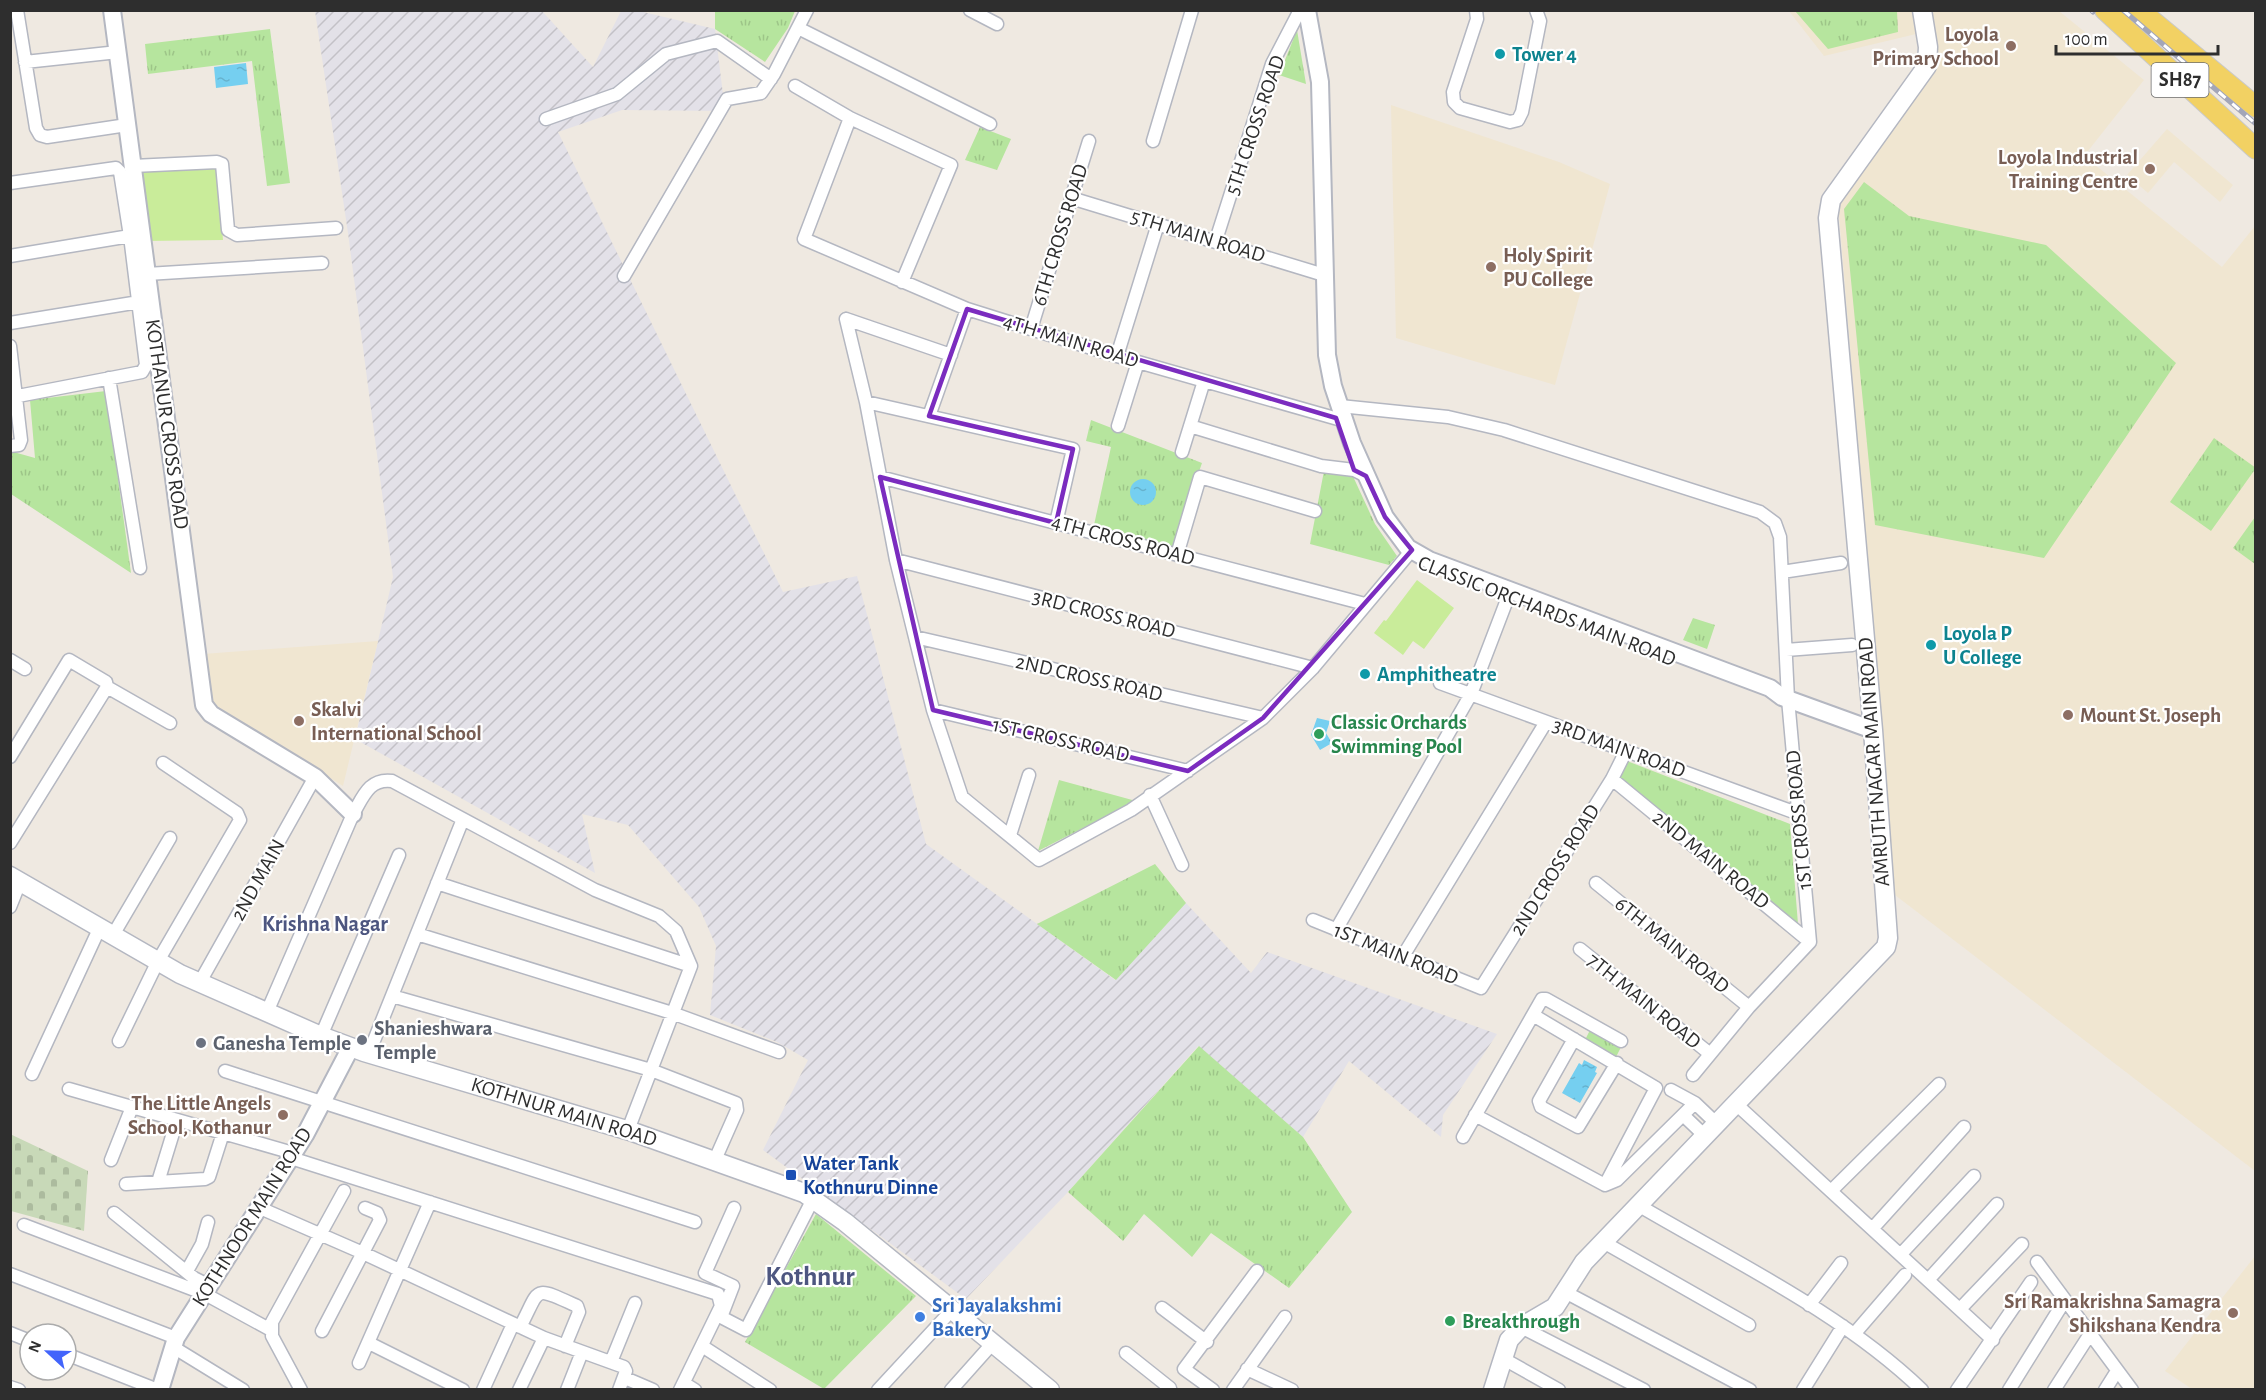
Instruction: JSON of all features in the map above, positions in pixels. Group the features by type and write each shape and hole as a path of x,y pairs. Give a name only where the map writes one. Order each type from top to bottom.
{"main road":[{"name":"AMRUTH NAGAR MAIN ROAD","path":"1521,1327 1548,1314 1584,1262 1605,1244 1638,1205 1886,947 1888,939 1873,730 1828,218 1831,200 1927,66 1928,47 1922,10"},
{"name":"SH87","path":"2105,10 2256,149"},
{"name":"SH87","path":"2140,12 2256,107"},
{"path":"2127,30 2140,12"},
{"name":"KOTHNUR MAIN ROAD","path":"15,879 158,961 321,1036 360,1050 628,1130 789,1187 813,1199 845,1222 952,1310 1040,1387"},
{"path":"1493,1389 1509,1340 1521,1327"}],"street":[{"path":"17,10 36,128 40,135 47,137 127,125"},
{"name":"KOTHANUR CROSS ROAD","path":"112,10 204,705 210,714 315,777 353,814"},
{"path":"624,276 727,99 761,93 771,79 807,10"},
{"path":"970,10 997,24"},
{"path":"1153,141 1192,10"},
{"path":"1476,10 1477,19 1453,92 1454,102 1460,108 1510,122 1518,120 1522,112 1540,21 1536,10"},
{"name":"CLASSIC ORCHARDS MAIN ROAD","path":"1302,11 1312,83 1320,274 1319,356 1378,521 1425,567 1509,596 1769,696 1785,698 1873,730"},
{"name":"5TH CROSS ROAD","path":"1216,240 1272,64 1302,11"},
{"path":"798,28 990,123"},
{"path":"546,119 617,94 666,54 717,41 771,79"},
{"path":"25,62 118,51"},
{"path":"795,86 850,118 951,165 902,282"},
{"name":"4TH MAIN ROAD","path":"850,118 804,239 902,282 967,309 1117,356 1204,381 1340,415 1448,417 1504,430 1760,512 1775,523"},
{"name":"6TH CROSS ROAD","path":"1031,329 1089,141"},
{"path":"133,166 217,162 222,164 228,230 237,235 336,228"},
{"path":"10,183 116,168 120,172 139,302 145,369 109,378 15,390"},
{"name":"5TH MAIN ROAD","path":"1071,198 1216,240 1320,274"},
{"path":"1117,356 1158,224"},
{"path":"10,256 130,236"},
{"path":"147,274 322,262"},
{"path":"10,322 139,302"},
{"path":"929,416 967,309"},
{"path":"951,355 846,319 866,402 896,560 933,710 962,797 1039,860 1131,810 1263,718 1313,668 1409,553"},
{"path":"10,346 21,440 15,446"},
{"path":"1118,426 1137,362"},
{"path":"109,378 140,568"},
{"path":"1182,452 1204,381"},
{"path":"866,402 1073,449 1056,523"},
{"path":"1190,426 1321,466 1360,473"},
{"name":"4TH CROSS ROAD","path":"880,477 1365,604"},
{"path":"1177,555 1200,477 1315,511"},
{"name":"1ST CROSS ROAD","path":"1775,523 1780,537 1786,650 1785,698 1810,942"},
{"name":"3RD CROSS ROAD","path":"896,560 1313,668"},
{"path":"1782,572 1841,563"},
{"path":"1336,930 1471,694 1509,596"},
{"name":"2ND CROSS ROAD","path":"915,637 1263,718"},
{"path":"1786,650 1852,645"},
{"path":"10,660 25,669"},
{"path":"10,757 69,660 106,682 107,687 170,723"},
{"name":"3RD MAIN ROAD","path":"1440,683 1798,814"},
{"path":"10,843 107,687"},
{"name":"1ST CROSS ROAD","path":"933,710 1188,771"},
{"path":"1403,956 1546,722"},
{"name":"2ND CROSS ROAD","path":"1480,988 1612,779 1626,751"},
{"path":"119,1041 158,961 240,820 237,813 163,763"},
{"path":"1010,835 1029,775"},
{"name":"2ND MAIN","path":"200,982 315,777"},
{"path":"267,1012 353,814 371,785 381,779 392,781 595,890 659,916 676,931 691,966 628,1130"},
{"name":"2ND MAIN ROAD","path":"1612,779 1810,942"},
{"path":"1150,795 1182,865"},
{"path":"360,1050 392,996 463,819"},
{"path":"32,1074 106,931 170,838"},
{"path":"321,1036 399,855"},
{"path":"10,907 15,879"},
{"path":"437,883 691,966"},
{"name":"6TH MAIN ROAD","path":"1596,883 1749,1007"},
{"name":"1ST MAIN ROAD","path":"1312,920 1480,988"},
{"path":"417,934 672,1013 779,1052"},
{"path":"1693,1075 1749,1007 1810,942"},
{"name":"7TH MAIN ROAD","path":"1580,949 1709,1053"},
{"path":"392,996 651,1070 736,1103 737,1110 714,1161"},
{"path":"1463,1137 1542,999 1546,999 1621,1041"},
{"path":"1533,1015 1656,1088 1605,1185"},
{"path":"1574,1039 1539,1101 1541,1107 1574,1126 1582,1124 1617,1063"},
{"name":"KOTHNOOR MAIN ROAD","path":"159,1389 175,1343 322,1104 360,1050"},
{"path":"225,1071 695,1222"},
{"path":"1832,1190 1939,1084"},
{"path":"69,1089 223,1133 718,1294 721,1306 682,1386 695,1389"},
{"path":"1671,1090 1695,1103 1711,1130"},
{"path":"1605,1185 1617,1180 1695,1103"},
{"path":"1736,1104 1993,1340"},
{"path":"111,1160 132,1107"},
{"path":"1475,1115 1605,1185"},
{"path":"1683,1115 1711,1130"},
{"path":"158,1182 177,1120"},
{"path":"1873,1228 1964,1127"},
{"path":"126,1184 200,1181 209,1177 223,1133"},
{"path":"1901,1254 1974,1176"},
{"path":"271,1330 272,1322 344,1191"},
{"path":"734,1208 705,1273 733,1286 721,1317 746,1330 813,1199"},
{"path":"359,1364 430,1202"},
{"path":"1929,1279 1997,1204"},
{"path":"1638,1205 1855,1333 1889,1358 1922,1389"},
{"path":"260,1208 363,1253 544,1338 624,1367 625,1378 619,1389"},
{"path":"322,1331 380,1220 377,1213 365,1208"},
{"path":"114,1213 208,1290 271,1330 302,1389"},
{"path":"187,1271 202,1244 208,1222"},
{"path":"24,1225 208,1290"},
{"path":"1605,1244 1749,1325"},
{"path":"1960,1309 2022,1244"},
{"path":"2037,1262 2132,1389"},
{"path":"1809,1305 1841,1263"},
{"path":"1126,1353 1169,1389 1257,1272"},
{"path":"10,1274 175,1343 243,1389"},
{"path":"1855,1333 1905,1275"},
{"path":"1957,1389 2031,1282"},
{"path":"483,1389 516,1325 537,1293 543,1292 577,1306 579,1312 565,1346"},
{"path":"1565,1292 1750,1389"},
{"path":"2009,1389 2065,1300"},
{"path":"611,1362 635,1303"},
{"path":"1162,1308 1207,1341"},
{"path":"878,1389 952,1310"},
{"path":"1233,1389 1285,1317"},
{"path":"1803,1389 1843,1326"},
{"path":"1521,1327 1644,1389"},
{"path":"2054,1389 2090,1334"},
{"path":"519,1389 544,1338"},
{"path":"369,1343 462,1389"},
{"path":"951,1389 992,1344"},
{"path":"702,1346 770,1389"},
{"path":"567,1389 582,1352"},
{"path":"1502,1358 1559,1389"},
{"path":"78,1359 159,1389"},
{"path":"1184,1369 1214,1389"},
{"path":"1248,1369 1292,1389"},
{"path":"2105,1389 2117,1371"},
{"path":"625,1378 653,1389"},
{"path":"10,1387 19,1389"}],"highlighted area":[{"path":"967,309 1336,418 1354,470 1366,476 1385,517 1412,550 1263,718 1188,771 933,710 880,477 1056,523 1073,449 929,416"}],"shaded area":[{"path":"315,11 542,11 593,67 621,11 639,11 715,29 725,111 622,110 558,132 783,592 857,576 926,844 1115,980 1186,903 1251,973 1267,952 1497,1034 1443,1115 1441,1137 1349,1061 1303,1137 1198,1046 1068,1192 966,1299 763,1150 808,1060 777,1042 710,1015 716,946 699,907 628,825 582,814 595,873 355,739 393,577 348,233"},
{"path":"1789,11 1915,11 1916,34 1824,56"},
{"name":"Mount St. Joseph","path":"1932,11 2059,11 2144,80 2084,156 2222,267 2255,226 2255,1171 1895,895 1838,202 1935,70"},
{"name":"Holy Spirit PU College","path":"1391,105 1559,162 1610,184 1555,385 1396,338"},
{"name":"Loyola Industrial Training Centre","path":"2167,129 2233,185 2220,202 2174,162 2148,193 2127,175"},
{"name":"Skalvi International School","path":"378,641 343,786 209,703 203,654"},
{"name":"Sri Ramakrishna Samagra Shikshana Kendra","path":"2255,1256 2255,1389 2192,1389 2165,1371"}],"green space":[{"path":"715,10 795,11 788,28 765,62 715,29"},
{"path":"1795,11 1897,11 1898,32 1828,49"},
{"path":"270,29 290,183 267,186 252,61 148,74 145,44"},
{"path":"1297,30 1306,84 1279,75"},
{"path":"980,127 1011,139 997,170 965,160"},
{"path":"217,168 223,240 145,241 138,172"},
{"path":"1864,182 1909,216 2046,245 2176,363 2044,558 1875,525 1844,209"},
{"path":"106,391 131,573 11,494 10,451 35,458 30,400"},
{"path":"1091,420 1202,463 1173,547 1094,525 1111,447 1086,441"},
{"path":"2214,438 2256,468 2211,531 2170,502"},
{"path":"1324,471 1351,472 1375,524 1397,556 1389,565 1310,544"},
{"path":"2255,517 2255,564 2233,548"},
{"path":"1417,580 1454,608 1424,649 1413,641 1403,655 1374,633"},
{"path":"1693,618 1715,625 1707,649 1683,640"},
{"path":"1627,761 1790,824 1798,924 1618,776"},
{"path":"1059,780 1136,801 1038,851"},
{"path":"1155,864 1186,903 1116,980 1037,924"},
{"path":"1590,1030 1621,1047 1616,1057 1585,1040"},
{"path":"1199,1046 1303,1137 1352,1212 1289,1288 1211,1233 1192,1257 1144,1214 1123,1241 1068,1192"},
{"path":"10,1134 88,1171 84,1231 11,1211"},
{"path":"816,1214 916,1296 824,1389 745,1342"}],"water":[{"path":"246,63 248,84 216,88 214,67"},
{"path":"1143,479 1152,483 1156,492 1152,501 1143,505 1134,501 1130,492 1134,483"},
{"name":"Classic Orchards Swimming Pool","path":"1317,718 1330,721 1326,733 1332,743 1320,750 1311,735"},
{"path":"1584,1060 1597,1067 1595,1072 1597,1073 1580,1103 1562,1093 1579,1063 1582,1065"}],"railway":[{"path":"2123,10 2256,124"}],"place":[{"name":"Loyola Primary School","path":"2011,46"},
{"name":"Tower 4","path":"1500,54"},
{"name":"Loyola Industrial Training Centre","path":"2150,169"},
{"name":"Holy Spirit PU College","path":"1491,267"},
{"name":"Loyola P U College","path":"1931,645"},
{"name":"Amphitheatre","path":"1365,674"},
{"name":"Mount St. Joseph","path":"2068,715"},
{"name":"Skalvi International School","path":"299,721"},
{"name":"Classic Orchards Swimming Pool","path":"1319,734"},
{"name":"Shanieshwara Temple","path":"362,1040"},
{"name":"Ganesha Temple","path":"201,1043"},
{"name":"The Little Angels School, Kothanur","path":"283,1115"},
{"name":"Water Tank Kothnuru Dinne","path":"791,1175"},
{"name":"Sri Ramakrishna Samagra Shikshana Kendra","path":"2233,1313"},
{"name":"Sri Jayalakshmi Bakery","path":"920,1317"},
{"name":"Breakthrough","path":"1450,1321"}],"district":[{"name":"Krishna Nagar","path":"325,924"},
{"name":"Kothnur","path":"810,1276"}]}
